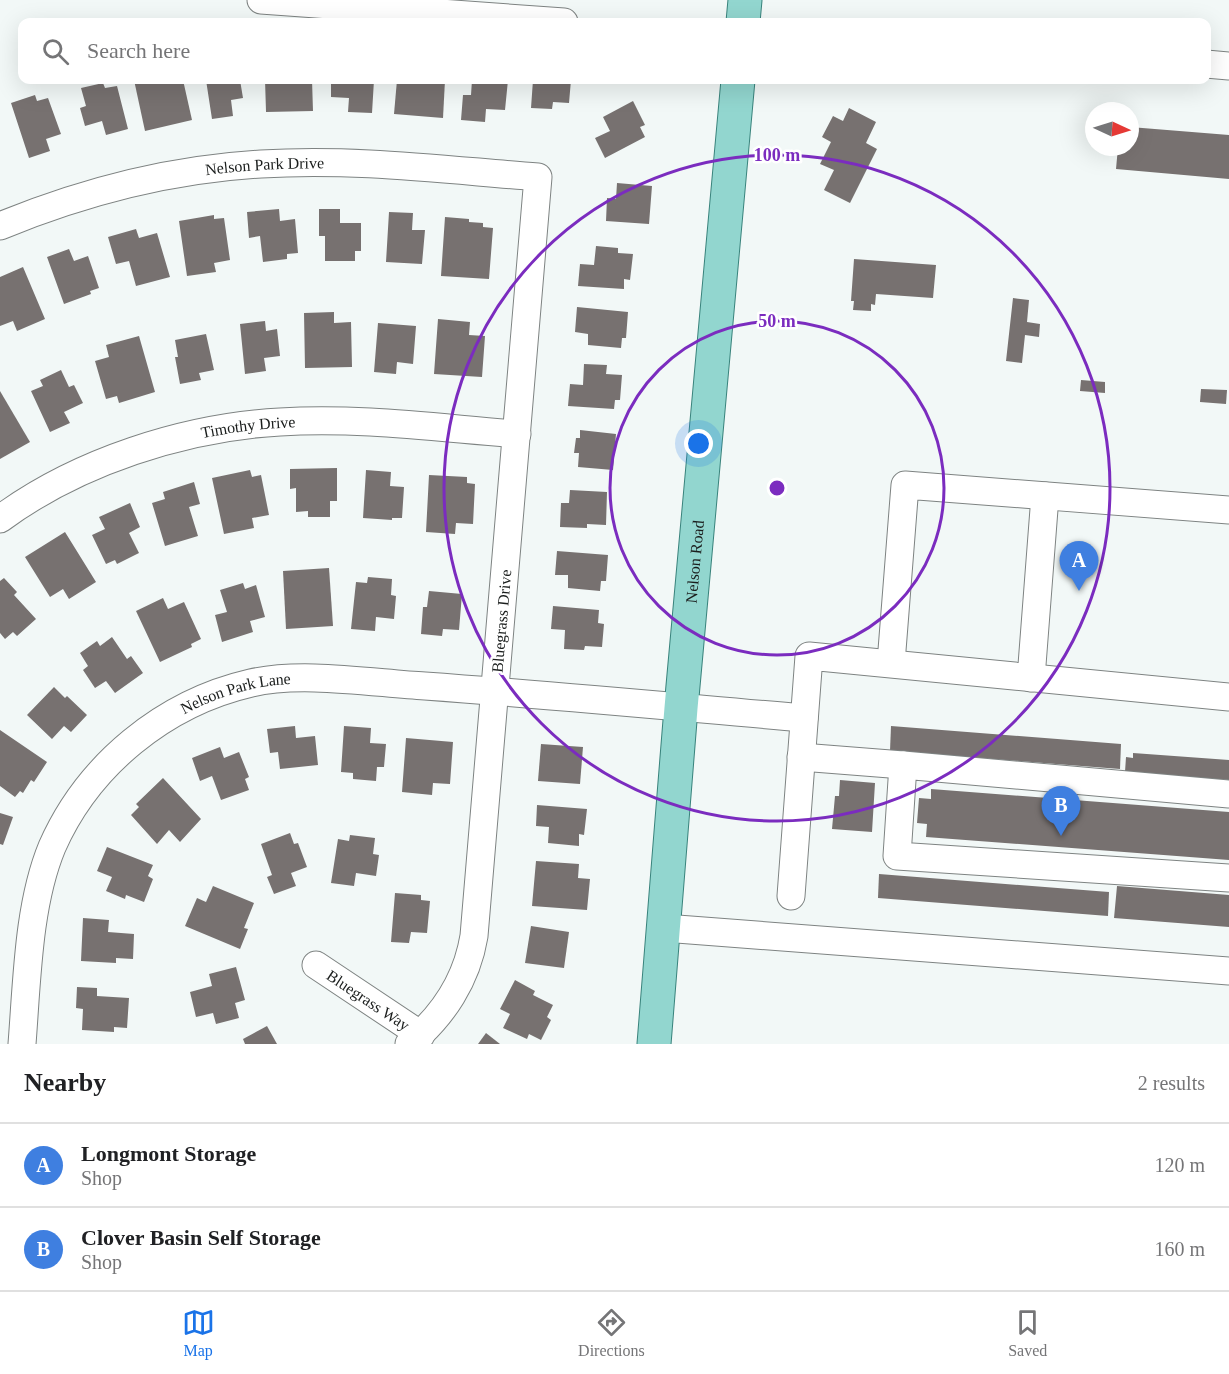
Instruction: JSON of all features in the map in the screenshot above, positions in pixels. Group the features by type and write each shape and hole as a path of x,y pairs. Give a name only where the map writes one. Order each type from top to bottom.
{"main road":[{"path":"743,18 745,0"},
{"name":"Nelson Road","path":"654,1044 681,708 738,84"}],"street":[{"path":"261,0 509,18"},
{"path":"1211,64 1229,66"},
{"name":"Nelson Park Drive","path":"0,226 102,190 181,173 234,166 323,163 538,177"},
{"name":"Bluegrass Drive","path":"415,1039 441,1012 454,992 465,971 472,947 538,177"},
{"name":"Timothy Drive","path":"0,519 19,505 56,484 109,460 163,442 240,426 281,422 338,421 517,434"},
{"path":"891,663 905,484 1229,510"},
{"path":"1031,678 1045,496"},
{"path":"791,896 809,656 1229,697"},
{"name":"Nelson Park Lane","path":"22,1044 35,907 41,877 65,820 86,788 111,760 146,731 177,712 212,696 252,683 311,678 804,718"},
{"path":"801,757 1229,794"},
{"path":"903,765 897,856 1229,878"},
{"path":"664,928 1229,971"},
{"name":"Bluegrass Way","path":"316,965 415,1039"}],"building":[{"path":"99,84 103,84 105,88 117,86 128,129 106,135 102,121 85,126 80,108 86,106 81,88"},
{"path":"135,84 184,84 192,120 145,131"},
{"path":"207,84 241,84 243,98 231,100 233,116 212,119"},
{"path":"265,84 312,84 313,111 266,112"},
{"path":"331,84 374,84 372,113 348,112 349,98 331,97"},
{"path":"397,84 445,84 443,118 394,114"},
{"path":"472,84 508,84 505,110 486,109 485,122 461,120 463,95 471,95"},
{"path":"533,84 571,84 569,103 553,102 552,109 531,108"},
{"path":"35,95 37,101 48,98 61,134 46,139 50,151 29,158 11,103"},
{"path":"633,101 645,125 640,127 645,137 605,158 595,138 610,131 603,117"},
{"path":"849,108 876,122 866,143 877,149 850,203 824,190 834,170 820,164 831,142 822,137 833,116 843,121"},
{"path":"1139,128 1229,135 1229,179 1116,169 1117,156 1139,156"},
{"path":"617,183 652,186 649,224 606,221 607,198 616,199"},
{"path":"279,209 280,221 295,219 298,253 287,254 287,259 263,262 260,236 249,238 247,212"},
{"path":"319,209 340,209 340,223 361,223 361,251 355,251 355,261 325,261 325,236 319,236"},
{"path":"389,212 413,213 412,230 425,230 422,264 386,262"},
{"path":"214,215 214,219 224,218 230,260 214,263 216,272 187,276 179,221"},
{"path":"445,217 469,219 469,222 483,223 483,227 493,228 489,279 441,276"},
{"path":"136,229 139,238 157,233 170,277 136,286 129,261 116,264 108,237"},
{"path":"596,246 618,248 618,253 633,254 630,280 624,279 624,289 578,286 580,264 594,265"},
{"path":"69,249 74,261 88,256 99,288 90,291 91,294 64,304 47,257"},
{"path":"854,259 936,265 933,298 876,294 875,305 871,304 871,311 853,310 854,301 851,301"},
{"path":"23,267 45,319 17,331 13,321 0,326 0,277"},
{"path":"1013,298 1029,300 1027,322 1040,324 1039,337 1025,335 1022,363 1006,361"},
{"path":"577,307 628,312 626,338 622,338 621,348 588,345 588,334 575,332"},
{"path":"334,312 334,323 351,322 352,367 305,368 304,313"},
{"path":"438,319 470,322 469,335 485,336 482,377 434,374"},
{"path":"265,321 266,331 277,329 280,356 264,358 266,371 245,374 240,324"},
{"path":"378,323 416,326 413,364 397,362 396,374 374,372"},
{"path":"206,334 214,370 199,373 201,380 180,384 175,357 178,357 175,340"},
{"path":"139,336 155,392 119,403 117,396 106,399 95,361 109,357 106,345"},
{"path":"584,364 607,365 606,374 622,375 620,400 615,400 614,409 568,406 570,384 583,385"},
{"path":"61,370 69,387 74,385 83,403 64,412 70,423 50,432 31,391 43,386 40,380"},
{"path":"1081,380 1105,382 1105,393 1080,391"},
{"path":"1201,389 1227,390 1226,404 1200,402"},
{"path":"0,391 30,442 0,459"},
{"path":"580,430 616,434 613,470 578,467 579,453 574,453 576,438 580,438"},
{"path":"337,468 337,501 330,501 330,517 308,517 308,511 296,512 296,488 290,489 290,469"},
{"path":"250,470 252,477 261,475 269,515 252,518 254,528 224,534 212,478"},
{"path":"366,470 391,472 390,486 404,487 402,518 392,518 392,520 363,518"},
{"path":"429,475 467,477 467,483 475,484 473,524 456,523 455,534 426,532"},
{"path":"194,482 200,504 189,507 198,536 165,546 152,503 165,499 163,492"},
{"path":"570,490 607,492 606,525 587,524 587,528 560,527 561,503 569,503"},
{"path":"130,503 140,527 129,533 139,553 117,564 115,560 106,564 92,535 105,529 99,517"},
{"path":"65,532 96,582 69,599 63,589 50,597 25,557"},
{"path":"557,551 608,555 606,581 601,581 600,591 568,588 568,575 555,575"},
{"path":"329,568 333,626 286,629 283,571"},
{"path":"368,577 392,579 391,595 396,596 394,619 376,617 375,631 351,629 356,582 367,583"},
{"path":"4,578 17,592 14,595 36,619 17,636 13,632 5,639 0,633 0,581"},
{"path":"243,583 245,589 256,585 265,617 250,621 253,632 222,642 215,615 227,612 220,590"},
{"path":"429,591 462,594 459,630 443,629 442,636 421,634 423,607 427,607"},
{"path":"163,598 168,609 184,602 201,639 191,644 192,647 160,662 136,611"},
{"path":"553,606 599,610 598,623 604,624 602,647 585,646 584,650 564,649 565,630 551,629"},
{"path":"112,637 127,659 131,656 143,673 115,693 106,681 95,688 83,670 88,666 80,653 97,641 100,646"},
{"path":"54,687 87,715 71,732 64,726 52,739 27,715"},
{"path":"295,726 296,738 315,736 318,765 280,769 278,752 270,753 267,729"},
{"path":"344,726 371,728 370,743 386,744 384,767 377,767 376,781 353,779 353,773 341,772"},
{"path":"891,726 1121,744 1120,769 890,751"},
{"path":"0,730 47,762 34,782 31,780 23,793 20,791 15,797 0,786"},
{"path":"406,738 453,742 450,784 433,783 432,795 402,792"},
{"path":"541,744 583,747 580,784 538,781"},
{"path":"220,747 224,758 239,752 249,777 245,779 249,790 221,800 212,776 200,781 192,758"},
{"path":"1133,753 1229,760 1229,780 1125,772 1126,757 1133,758"},
{"path":"163,778 201,819 180,842 169,830 157,844 131,815 139,807 136,804"},
{"path":"840,780 875,783 872,832 832,829 835,796 839,796"},
{"path":"931,789 1229,812 1229,860 926,837 927,824 917,823 919,798 931,799"},
{"path":"537,805 587,809 584,835 579,834 579,846 548,843 549,827 536,826"},
{"path":"0,813 13,817 3,845 0,844"},
{"path":"290,833 294,844 298,843 307,867 291,873 296,886 274,894 267,877 272,875 261,844"},
{"path":"350,835 375,838 373,854 379,855 376,876 356,873 354,886 331,883 338,839 349,841"},
{"path":"107,847 153,865 148,876 153,879 144,902 126,895 125,899 106,891 112,877 97,871"},
{"path":"536,861 579,864 578,878 590,879 587,910 532,906"},
{"path":"879,874 1109,892 1108,916 878,898"},
{"path":"213,886 254,903 244,928 248,929 240,949 185,926 197,898 206,902"},
{"path":"1117,886 1229,895 1229,927 1114,918"},
{"path":"395,893 421,895 421,900 430,901 427,933 411,932 409,943 391,942"},
{"path":"83,918 109,920 108,932 134,934 133,959 116,958 116,963 81,961"},
{"path":"531,926 569,932 564,968 525,963"},
{"path":"236,967 245,1000 235,1003 239,1018 216,1024 213,1013 196,1017 190,992 212,986 209,974"},
{"path":"515,980 535,991 533,995 553,1005 547,1017 551,1020 541,1040 529,1034 527,1039 503,1028 510,1014 500,1009"},
{"path":"77,987 97,988 97,996 129,998 127,1028 114,1027 114,1032 82,1030 83,1009 76,1008"},
{"path":"267,1026 277,1044 245,1044 243,1039"},
{"path":"486,1033 500,1044 478,1044"}],"place":[{"name":"Longmont Storage","path":"1079,591"},
{"name":"Clover Basin Self Storage","path":"1061,836"}]}
